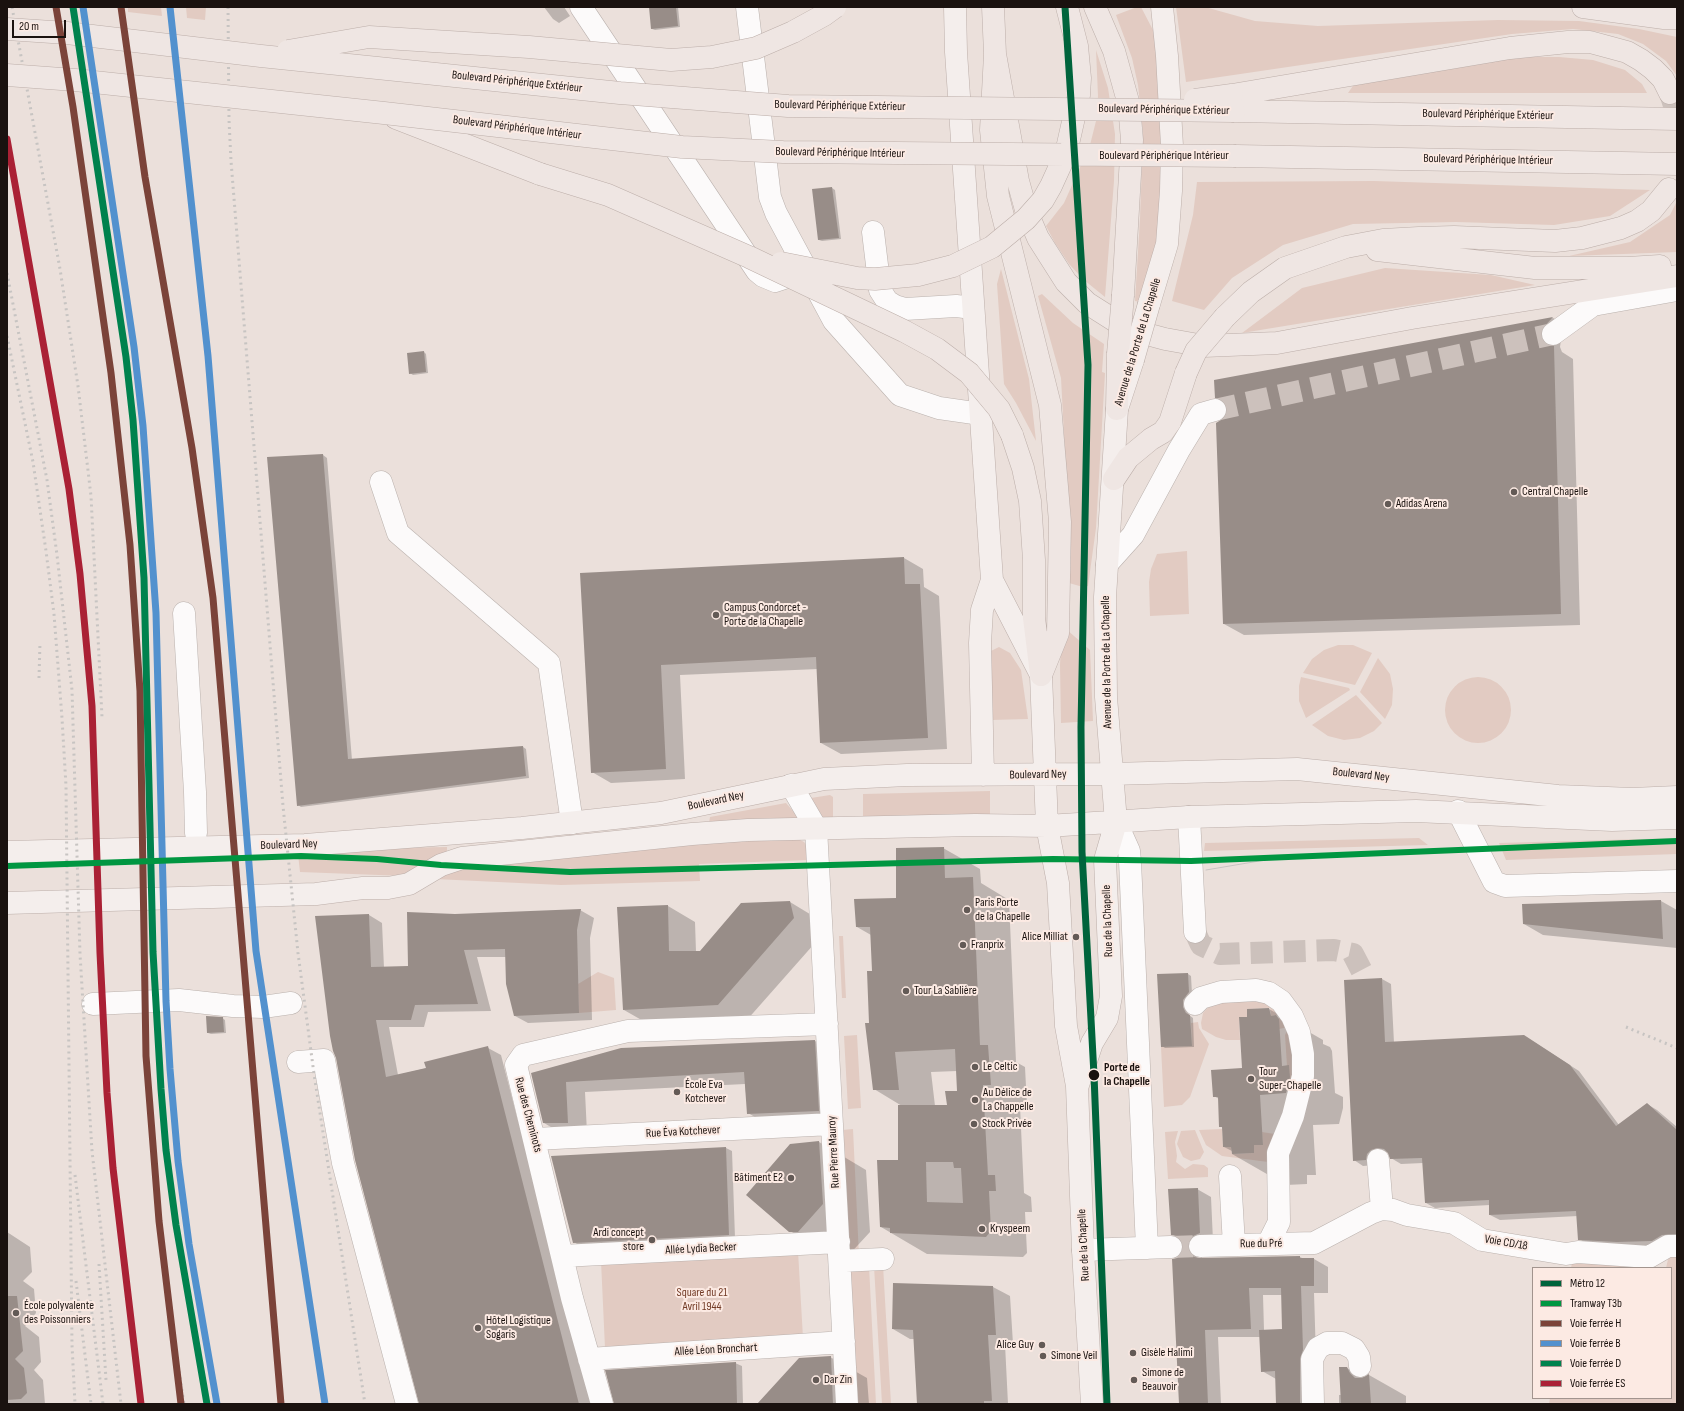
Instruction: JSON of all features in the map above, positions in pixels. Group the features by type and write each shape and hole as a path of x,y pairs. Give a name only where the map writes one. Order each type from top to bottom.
{"highway":[{"path":"261,56 369,37 529,47 671,60 712,57 756,48 793,32 824,15 835,7"},
{"path":"993,7 995,54 991,130 998,196 1050,405 1060,522 1058,633 1041,675"},
{"path":"749,257 857,278 905,277 941,270 979,254 1017,228 1043,200 1058,173 1066,153 1079,95 1079,62 1067,7"},
{"path":"1583,7 1664,18 1677,18"},
{"path":"1670,7 1677,10"},
{"path":"1098,14 1114,50 1123,78 1129,104 1132,140 1123,295 1126,357 1117,409"},
{"name":"Boulevard Périphérique Extérieur","path":"7,29 67,33 261,56 620,93 788,106 1135,110 1233,103 1677,119"},
{"path":"1233,103 1510,48 1568,42 1590,42 1627,52 1642,60 1653,69 1663,79 1670,93"},
{"path":"995,54 1018,181 1026,210 1038,238 1066,282 1087,303 1128,329 1164,339 1204,346 1277,342 1420,317 1677,276"},
{"name":"Boulevard Périphérique Intérieur","path":"7,75 75,80 682,147 775,152 1236,156 1677,164"},
{"path":"384,113 540,174 608,195 749,257 904,331 952,360 969,373 990,396 1005,421 1019,454 1030,500 1034,560 1034,618 1041,675"},
{"path":"1114,479 1128,458 1151,439 1163,432 1170,422 1186,373 1196,351 1225,317 1251,292 1286,268 1346,247 1383,240 1454,237 1555,241 1582,238 1621,228 1637,220 1651,211 1669,189"},
{"path":"1346,247 1535,268 1628,268 1677,264"}],"main road":[{"path":"956,7 956,52 992,580 982,610 980,643 984,775"},
{"name":"Avenue de la Porte de La Chapelle","path":"1126,357 1149,304 1167,244 1171,191 1172,146 1168,56 1162,7"},
{"name":"Avenue de la Porte de La Chapelle","path":"1116,822 1106,698 1107,564 1114,479 1117,409"},
{"path":"992,580 1041,675 1045,774"},
{"name":"Boulevard Ney","path":"7,852 304,845 450,833 660,813 791,785 824,779 846,778 1111,774 1297,768 1558,796 1632,798 1677,797"},
{"name":"Rue de la Chapelle","path":"1045,774 1047,826 1058,883 1066,1026 1077,1086 1083,1250 1092,1404"},
{"path":"7,903 316,894 363,888 388,888 409,884 441,865 462,858 692,834 816,828 1047,826 1189,817 1416,811 1458,811 1604,819 1677,818"},
{"name":"Rue de la Chapelle","path":"1077,1086 1092,1044 1107,1018 1111,996 1105,860 1116,822"},
{"name":"Boulevard Ney","path":"7,838 357,830 450,833"},
{"path":"7,888 315,880 363,888"}],"street":[{"path":"580,7 757,271 763,276 775,281 806,269"},
{"path":"747,7 770,196 776,213 834,321 900,395 939,408 981,414"},
{"path":"873,232 880,290 887,301 894,306 905,309 956,306 973,308"},
{"path":"1553,334 1593,305 1677,290"},
{"path":"1107,564 1133,535 1175,457 1201,414 1215,410"},
{"path":"381,482 398,533 549,663 572,822"},
{"path":"184,613 195,784 196,833"},
{"path":"791,785 816,828"},
{"path":"1458,811 1494,882 1505,886 1677,881"},
{"path":"1189,817 1195,932"},
{"path":"1116,822 1129,851 1130,862 1147,1248"},
{"name":"Rue Pierre Mauroy","path":"816,828 840,1251 847,1404"},
{"path":"1195,1004 1201,998 1221,992 1256,990 1269,993 1281,1001 1292,1016 1299,1032 1303,1054 1303,1076 1297,1104 1278,1153 1279,1222 1268,1244"},
{"path":"93,1004 179,1000 233,1006 263,1007 290,1003"},
{"name":"Rue des Cheminots","path":"602,1404 562,1256 516,1065 523,1055 628,1031 826,1024"},
{"path":"298,1062 324,1060 344,1163 407,1404"},
{"name":"Rue Éva Kotchever","path":"535,1139 832,1124"},
{"path":"1378,1160 1382,1209"},
{"path":"1230,1176 1234,1245"},
{"name":"Rue du Pré","path":"1200,1246 1314,1242 1321,1240 1371,1212 1382,1209"},
{"name":"Voie CD/18","path":"1382,1209 1454,1223 1482,1240 1566,1254 1578,1252 1649,1258 1668,1246 1677,1246"},
{"path":"1083,1250 1171,1247"},
{"name":"Allée Lydia Becker","path":"562,1256 840,1251 883,1259"},
{"name":"Allée Léon Bronchart","path":"589,1358 844,1342"},
{"path":"1313,1404 1312,1359 1318,1348 1327,1343 1368,1345"},
{"path":"1342,1343 1354,1349 1359,1357 1360,1366"}],"green space":[{"path":"128,7 161,7 162,16 128,12"},
{"path":"186,7 206,7 205,20 187,18"},
{"path":"1137,7 1141,7 1154,32 1161,56 1161,227 1141,302 1135,301 1143,132 1138,85 1132,58 1116,15"},
{"path":"1176,7 1205,7 1255,21 1318,26 1498,20 1579,21 1639,29 1677,37 1677,76 1666,61 1643,44 1618,34 1573,29 1512,34 1186,82"},
{"path":"1096,50 1108,88 1115,134 1114,181 1105,297 1084,280 1069,264 1046,226 1064,203 1090,145 1096,121 1098,96"},
{"path":"1519,57 1559,57 1593,60 1625,70 1642,84 1647,93 1348,93 1355,83"},
{"path":"1374,181 1650,190 1610,216 1554,225 1456,222 1353,224 1283,245 1232,278 1204,310 1172,301 1193,215 1197,182"},
{"path":"1677,201 1677,252 1569,256 1630,242 1670,215"},
{"path":"1385,268 1491,275 1535,285 1242,333 1302,288"},
{"path":"1001,269 1029,379 1036,441 1004,384 997,284"},
{"path":"1042,294 1073,323 1104,344 1102,372 1105,373 1096,528 1088,586 1083,587 1069,583 1071,566 1061,378 1038,296"},
{"path":"1187,551 1189,614 1150,616 1149,582 1151,569 1157,554"},
{"path":"1066,629 1090,650 1093,721 1061,723 1061,646"},
{"path":"1338,645 1353,645 1372,653 1355,685 1303,673 1312,659 1324,650"},
{"path":"999,647 1010,653 1021,670 1028,719 991,720 991,651"},
{"path":"1378,658 1390,674 1393,689 1392,705 1385,719 1360,692"},
{"path":"1301,677 1349,688 1350,690 1306,718 1299,701 1299,686"},
{"path":"1478,677 1490,680 1501,687 1508,698 1511,710 1508,722 1501,733 1490,740 1478,743 1466,740 1455,733 1448,722 1445,710 1448,698 1455,687 1466,680"},
{"path":"1356,695 1382,723 1374,731 1360,738 1344,740 1328,736 1312,725"},
{"path":"990,791 990,814 863,817 863,794"},
{"path":"830,795 833,797 833,821 825,820 810,802 811,798"},
{"path":"786,803 801,820 709,823 710,817"},
{"path":"1419,838 1428,845 1204,851 1205,843"},
{"path":"1677,838 1677,854 1506,860 1499,843"},
{"path":"798,839 804,842 808,847 809,860 699,864 700,881 561,885 435,879 454,870 660,845"},
{"path":"447,847 447,852 405,876 300,872 298,854 336,854 336,849"},
{"path":"839,936 843,936 846,998 842,998"},
{"path":"598,972 614,978 616,1010 579,1013 578,984"},
{"path":"1269,998 1287,1026 1284,1028 1279,1029 1279,1015 1271,1016 1270,1008 1247,1009 1247,1017 1239,1018 1240,1040 1226,1040 1216,1037 1202,1029 1201,1023 1203,1013 1212,1003"},
{"path":"1198,1022 1199,1028 1209,1044 1190,1097 1182,1105 1164,1107 1161,1047 1192,1046 1191,1023"},
{"path":"1287,1031 1299,1042 1290,1088 1285,1035"},
{"path":"857,1035 861,1108 848,1109 844,1036"},
{"path":"853,1129 859,1256 849,1257 842,1130"},
{"path":"1222,1129 1223,1147 1231,1147 1232,1154 1254,1153 1254,1145 1263,1145 1262,1132 1275,1134 1268,1162 1222,1156 1206,1145 1199,1130"},
{"path":"1195,1130 1204,1152 1200,1159 1191,1161 1183,1157 1177,1144 1181,1131"},
{"path":"1178,1131 1175,1142 1177,1156 1176,1162 1185,1169 1193,1164 1204,1165 1208,1168 1208,1177 1168,1179 1165,1132"},
{"name":"Square du 21 Avril 1944","path":"798,1251 803,1338 605,1348 601,1261"},
{"path":"1669,1255 1677,1255 1677,1404 1549,1404 1550,1399 1672,1399 1672,1267 1666,1267"},
{"path":"1577,1259 1631,1267 1571,1267 1572,1263 1577,1263"},
{"path":"883,1265 891,1404 882,1404 874,1266"},
{"path":"869,1266 876,1404 857,1404 850,1268"}],"building":[{"path":"649,7 676,7 678,26 651,29"},
{"path":"832,187 839,238 818,240 812,189"},
{"name":"Adidas Arena","path":"1553,317 1542,329 1541,335 1543,342 1554,346 1561,614 1223,624 1216,423 1224,418 1227,413 1227,407 1223,401 1215,398 1214,380"},
{"path":"424,351 426,372 409,374 407,353"},
{"path":"323,454 348,759 523,746 526,776 297,806 267,457"},
{"path":"904,557 905,584 920,584 928,738 820,743 816,657 661,665 666,769 591,773 580,573"},
{"path":"944,847 945,878 973,877 980,1045 988,1045 991,1085 983,1085 988,1175 995,1175 996,1191 989,1191 991,1231 986,1237 890,1233 890,1228 880,1227 877,1160 898,1160 898,1105 947,1105 945,1091 957,1091 955,1049 895,1052 899,1090 873,1090 865,1023 869,1023 867,971 872,971 870,927 856,927 854,899 896,898 896,848","holes":["926,1162 953,1162 954,1168 961,1168 963,1203 927,1202"]},
{"path":"1661,900 1663,939 1523,924 1522,904"},
{"path":"790,901 794,918 718,1005 623,1010 617,907 668,905 669,951 700,951 741,903"},
{"path":"581,909 577,930 579,1013 514,1016 506,984 505,949 464,950 478,1004 415,1005 411,1020 376,1020 386,1077 426,1068 424,1062 488,1046 579,1404 419,1404 355,1160 336,1058 330,1036 315,916 369,914 371,967 408,966 407,912 455,914"},
{"path":"1188,973 1189,992 1183,1000 1183,1007 1186,1013 1190,1015 1192,1046 1161,1047 1157,974"},
{"path":"1382,978 1385,1042 1524,1035 1570,1065 1616,1126 1647,1103 1677,1130 1677,1234 1662,1235 1652,1241 1617,1242 1578,1240 1576,1211 1489,1215 1489,1200 1425,1203 1422,1158 1390,1159 1388,1153 1384,1149 1377,1148 1371,1150 1367,1154 1366,1160 1353,1161 1344,980"},
{"name":"Tour Super-Chapelle","path":"1269,1008 1271,1016 1276,1015 1279,1019 1282,1066 1289,1065 1290,1077 1286,1093 1260,1095 1263,1145 1254,1145 1254,1153 1232,1154 1231,1147 1223,1147 1222,1127 1219,1127 1218,1097 1213,1097 1211,1070 1242,1068 1239,1017 1247,1017 1247,1009"},
{"path":"206,1016 223,1017 224,1032 207,1033"},
{"name":"École Eva Kotchever","path":"815,1040 819,1111 747,1114 744,1072 566,1082 568,1123 543,1123 531,1073 621,1048"},
{"name":"Bâtiment E2","path":"819,1141 823,1204 798,1232 789,1232 746,1195 790,1144"},
{"path":"726,1147 729,1235 573,1243 551,1156"},
{"path":"1198,1188 1200,1233 1193,1236 1189,1240 1188,1246 1189,1252 1194,1257 1300,1256 1300,1258 1314,1258 1314,1286 1301,1286 1303,1350 1300,1359 1300,1404 1276,1404 1275,1371 1261,1372 1259,1330 1282,1329 1281,1288 1249,1288 1251,1329 1205,1330 1208,1404 1179,1404 1172,1259 1177,1258 1182,1253 1183,1246 1181,1240 1177,1236 1171,1235 1168,1189"},
{"path":"893,1283 993,1286 996,1335 988,1335 992,1401 984,1401 984,1404 917,1404 913,1330 892,1329"},
{"path":"7,1296 17,1296 23,1351 15,1359 24,1368 27,1393 21,1399 7,1400"},
{"path":"831,1356 833,1404 757,1404 799,1358"},
{"path":"736,1362 737,1404 614,1404 605,1370"},
{"path":"1339,1367 1347,1367 1355,1378 1362,1378 1369,1374 1371,1404 1341,1404"}],"tunnel":[{"path":"1670,93 1677,115"},
{"path":"1215,410 1553,334"},
{"path":"1195,932 1201,945 1220,954 1334,950 1353,954 1366,979"},
{"path":"1171,1247 1200,1246"}],"tram line":[{"name":"T3b","path":"7,866 301,856 377,859 441,865 570,872 1053,859 1191,861 1677,841"},
{"path":"1206,870 1277,858"}],"railway":[{"path":"12,7 60,269 78,386 91,496 102,717"},
{"path":"228,7 229,120 231,161 283,806 298,953 314,1074 365,1404"},
{"path":"7,273 47,480 72,690 80,954 92,1151 121,1404"},
{"path":"7,336 33,462 46,551 54,614 62,718 66,786 72,1345 75,1404"},
{"path":"39,678 40,642"},
{"path":"1626,1027 1677,1048"},
{"path":"75,1175 103,1404"},
{"path":"99,1264 106,1380"},
{"path":"76,1281 91,1404"},
{"path":"170,1312 184,1404"}],"metro line":[{"name":"12","path":"1065,7 1088,365 1081,727 1082,852 1094,1075 1107,1404"}],"rail line":[{"name":"H","path":"56,7 73,107 111,373 130,545 140,691 146,1056 159,1221 181,1404"},
{"name":"D","path":"73,7 126,357 133,420 144,578 153,952 161,1089 166,1150 176,1225 207,1404"},
{"name":"B","path":"83,7 134,347 143,426 156,613 166,1001 170,1069 178,1161 189,1244 217,1404"},
{"name":"H","path":"121,7 145,177 192,448 213,598 281,1404"},
{"name":"B","path":"170,7 208,356 256,951 325,1404"},
{"name":"ES","path":"7,139 69,489 80,574 92,706 100,953 107,1093 113,1168 141,1404"}],"place":[{"name":"Central Chapelle","path":"1514,492"},
{"name":"Adidas Arena","path":"1388,504"},
{"name":"Campus Condorcet - Porte de la Chapelle","path":"716,615"},
{"name":"Paris Porte de la Chapelle","path":"967,910"},
{"name":"Alice Milliat","path":"1076,937"},
{"name":"Franprix","path":"963,945"},
{"name":"Tour La Sablière","path":"906,991"},
{"name":"Le Celtic","path":"975,1067"},
{"name":"Porte de la Chapelle","path":"1094,1075"},
{"name":"Tour Super-Chapelle","path":"1251,1079"},
{"name":"École Eva Kotchever","path":"677,1092"},
{"name":"Au Délice de La Chappelle","path":"975,1100"},
{"name":"Stock Privée","path":"974,1124"},
{"name":"Bâtiment E2","path":"791,1178"},
{"name":"Kryspeem","path":"982,1229"},
{"name":"Ardi concept store","path":"652,1240"},
{"name":"École polyvalente des Poissonniers","path":"16,1313"},
{"name":"Hôtel Logistique Sogaris","path":"478,1328"},
{"name":"Alice Guy","path":"1042,1345"},
{"name":"Gisèle Halimi","path":"1133,1353"},
{"name":"Simone Veil","path":"1043,1356"},
{"name":"Dar Zin","path":"816,1380"},
{"name":"Simone de Beauvoir","path":"1134,1380"}]}
